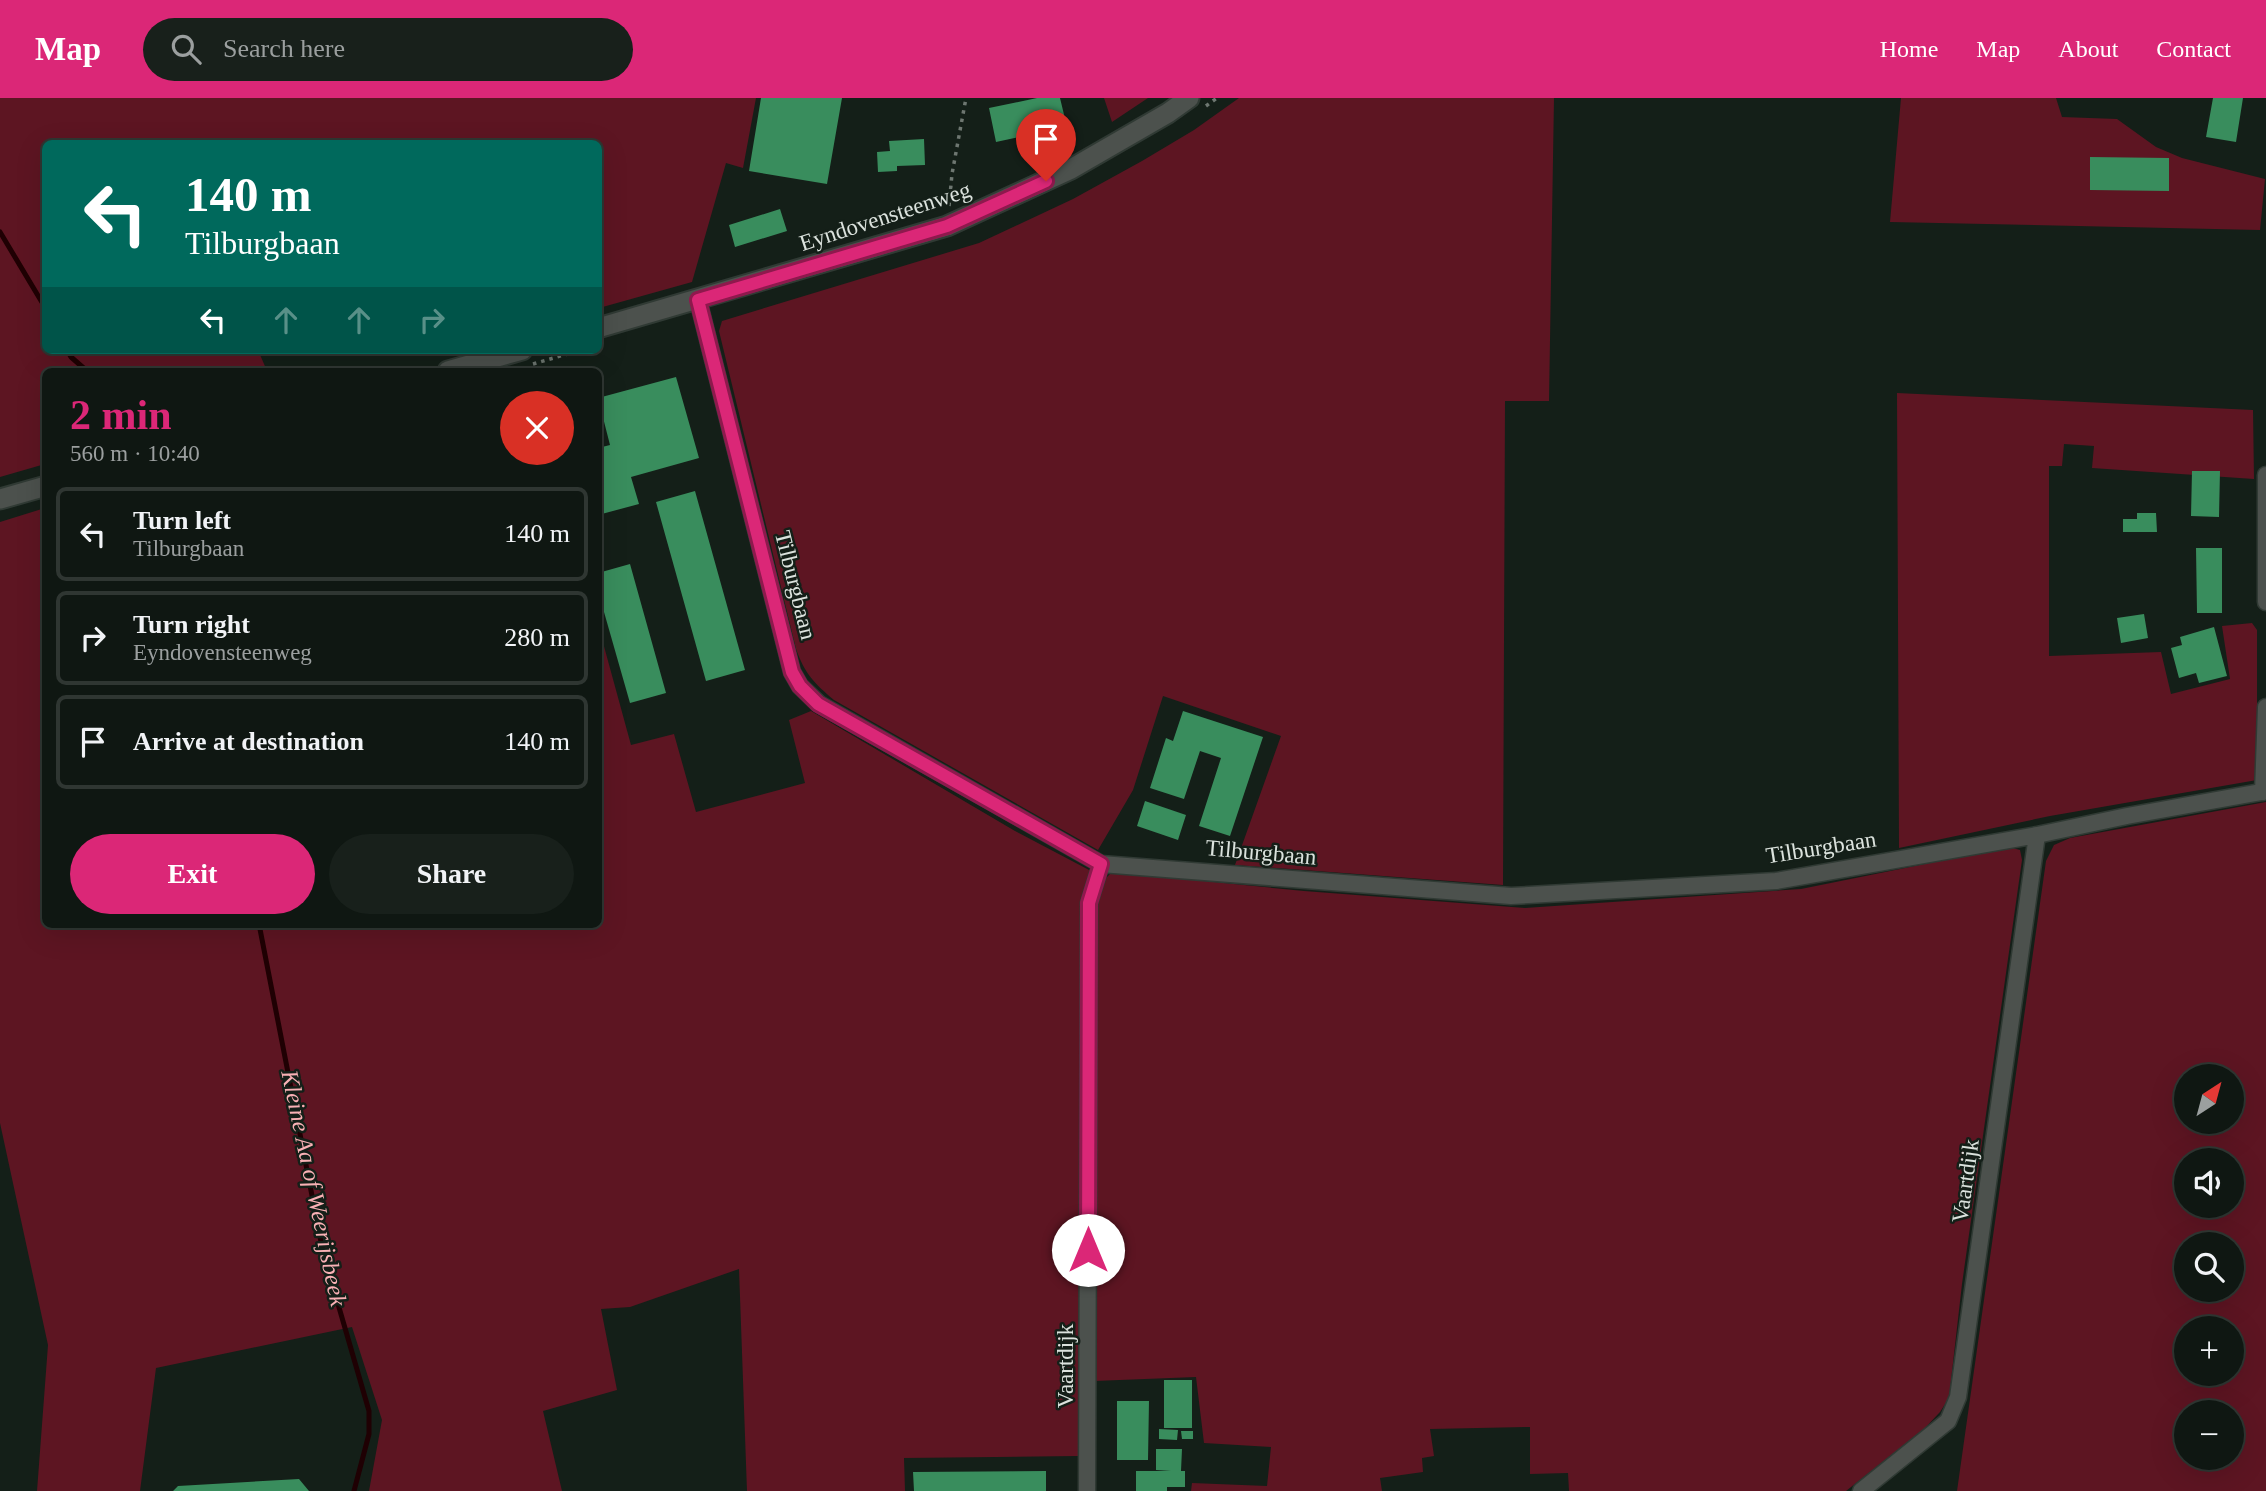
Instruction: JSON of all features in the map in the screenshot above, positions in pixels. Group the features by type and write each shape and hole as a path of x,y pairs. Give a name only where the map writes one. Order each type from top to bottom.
{"street":[{"name":"Eyndovensteenweg","path":"698,300 947,226 1071,169 1189,98"},
{"path":"602,327 698,300"},
{"name":"Tilburgbaan","path":"698,300 792,672 800,686 818,704 1101,864 1511,896 1776,881 2265,792 2266,708"},
{"path":"465,368 527,357"},
{"path":"2266,475 2266,602"},
{"path":"0,499 42,487"},
{"name":"Vaartdijk","path":"1861,1491 1948,1421 1958,1397 2037,835"},
{"name":"Vaartdijk","path":"1087,1491 1089,903 1101,864"}],"path":[{"path":"947,226 952,174 966,98"},
{"path":"527,357 550,354"}],"shaded area":[{"path":"0,98 756,98 743,168 726,163 692,282 602,307 602,140 42,140 42,354 260,354 266,368 42,368 42,465 0,477"},
{"path":"1104,98 1148,98 1112,122"},
{"path":"1239,98 1554,98 1549,401 1505,401 1503,885 1235,865 1281,736 1163,696 1133,790 1098,850 834,700 811,678 796,649 719,331 722,321 979,243 1073,199 1142,161 1194,130"},
{"path":"1901,98 2056,98 2062,117 2117,119 2156,147 2182,158 2265,179 2260,230 1890,222"},
{"path":"1897,393 2253,410 2254,479 2092,468 2094,446 2064,444 2062,466 2049,466 2049,656 2161,652 2171,694 2230,679 2222,626 2252,623 2257,630 2257,780 2050,816 1899,848"},
{"path":"42,509 42,928 602,928 602,639 631,745 674,734 696,812 805,783 789,720 811,711 1015,831 1091,871 1083,900 1078,1456 904,1458 905,1491 747,1491 739,1269 630,1307 601,1309 617,1390 543,1411 562,1491 369,1491 382,1420 352,1327 156,1368 140,1491 37,1491 48,1345 0,1123 0,522"},
{"path":"2266,802 2266,1491 1957,1491 2046,861 2054,845 2070,838"},
{"path":"2009,847 2020,850 2022,860 1962,1284 1949,1398 1925,1428 1846,1491 1569,1491 1568,1473 1530,1474 1530,1427 1430,1429 1434,1456 1422,1458 1423,1472 1380,1478 1382,1491 1191,1491 1192,1483 1267,1486 1271,1447 1204,1443 1196,1377 1094,1381 1097,900 1104,880 1112,872 1304,891 1525,908 1801,889"}],"building":[{"path":"761,98 842,98 827,184 749,171"},
{"path":"1037,98 1060,98 1067,127 996,142 989,108"},
{"path":"2213,98 2243,98 2236,142 2206,137"},
{"path":"924,139 925,165 897,166 897,171 878,172 877,152 890,151 889,141"},
{"path":"2090,157 2169,158 2169,191 2090,190"},
{"path":"780,209 787,231 735,247 729,225"},
{"path":"676,377 699,458 631,477 639,504 602,514 602,447 610,445 602,414 602,397"},
{"path":"2192,471 2220,471 2219,517 2191,516"},
{"path":"695,491 745,670 706,681 656,502"},
{"path":"2137,513 2156,513 2157,532 2123,532 2123,519 2137,519"},
{"path":"2196,548 2222,548 2222,613 2197,613"},
{"path":"630,564 666,693 630,703 602,605 602,572"},
{"path":"2144,614 2148,638 2121,643 2117,618"},
{"path":"2214,627 2227,676 2199,683 2196,673 2179,678 2171,648 2182,645 2180,637"},
{"path":"1183,711 1263,737 1230,836 1199,826 1221,758 1200,751 1184,799 1150,788 1166,738 1173,741"},
{"path":"1145,801 1186,815 1178,840 1137,826"},
{"path":"1164,1380 1192,1380 1192,1428 1164,1428"},
{"path":"1117,1401 1149,1401 1148,1460 1117,1460"},
{"path":"1159,1429 1178,1430 1177,1440 1159,1439"},
{"path":"1181,1431 1193,1431 1193,1439 1182,1439"},
{"path":"1156,1449 1182,1449 1181,1471 1185,1471 1185,1487 1167,1487 1167,1491 1136,1491 1136,1471 1171,1471 1156,1470"},
{"path":"1046,1471 1046,1491 914,1491 913,1472"},
{"path":"299,1479 309,1491 173,1491 178,1486"}],"waterway":[{"name":"Kleine Aa of Weerijsbeek","path":"0,232 42,302"},
{"name":"Kleine Aa of Weerijsbeek","path":"69,354 84,368"},
{"name":"Kleine Aa of Weerijsbeek","path":"260,928 323,1252 369,1411 369,1434 354,1491"}],"route":[{"path":"1046,181 947,226 698,300 792,672 800,686 818,704 1101,864 1089,903 1088,1250"}]}
